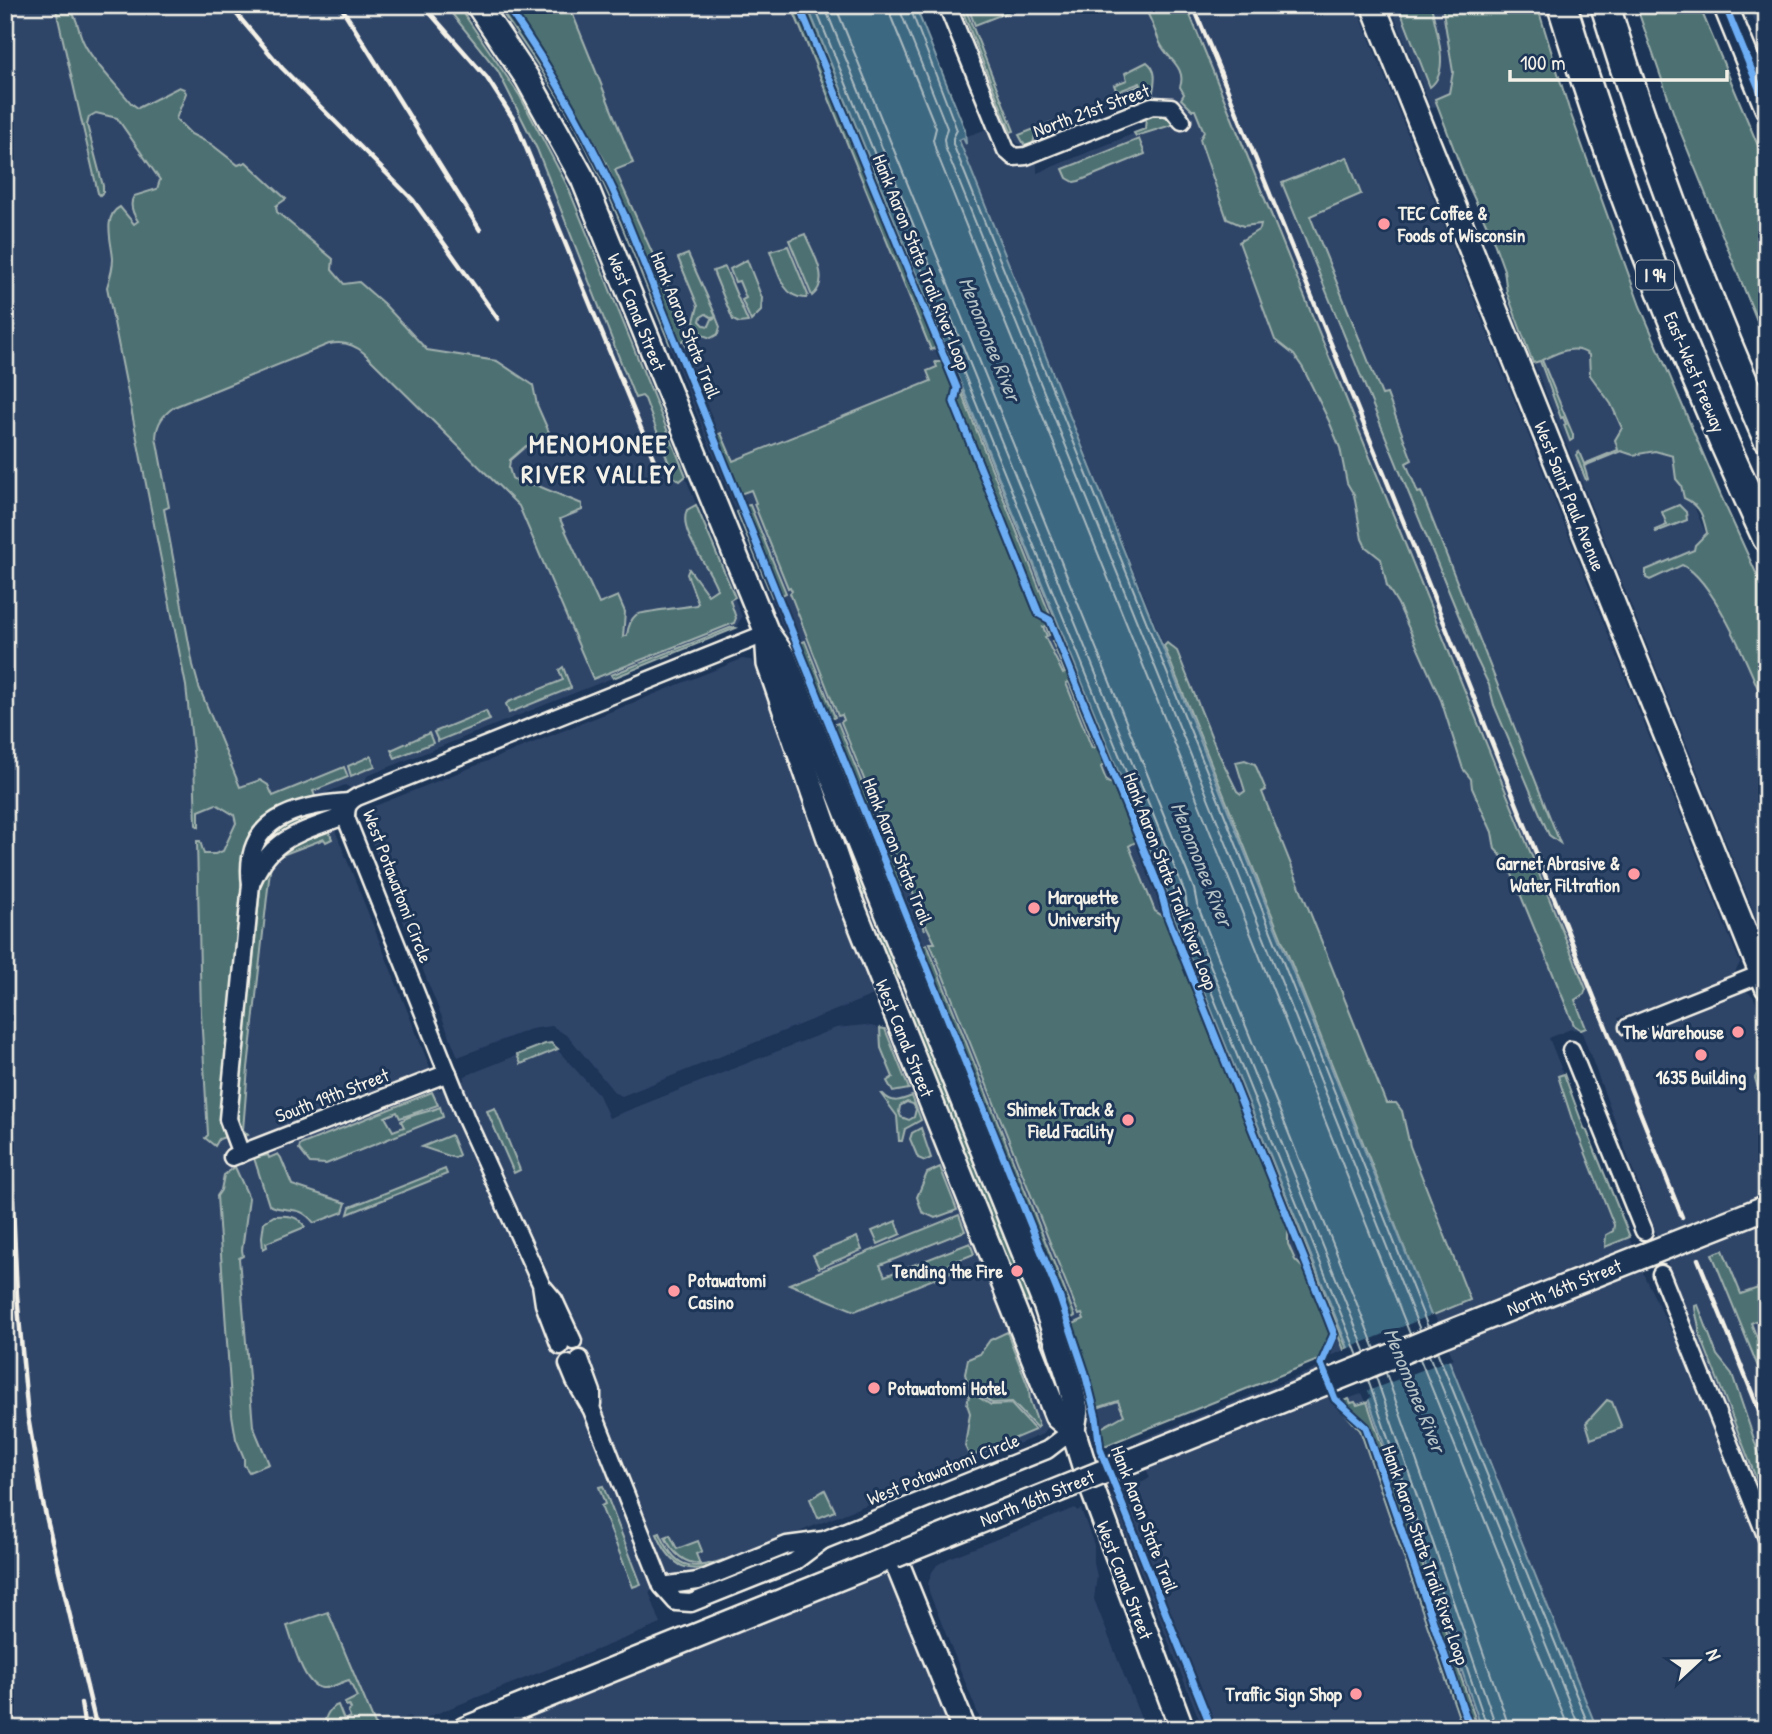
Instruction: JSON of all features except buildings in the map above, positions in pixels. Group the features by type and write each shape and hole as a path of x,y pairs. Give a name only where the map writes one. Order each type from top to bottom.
{"highway":[{"name":"East-West Freeway","path":"1562,5 1617,177 1655,276 1683,347 1767,538"},
{"name":"East-West Freeway","path":"1605,5 1645,133 1690,255 1767,437"},
{"path":"1624,5 1690,255"}],"street":[{"name":"West Canal Street","path":"478,5 527,78 583,179 767,633 785,657 1051,1320 1076,1409 1073,1430 1096,1501 1182,1729"},
{"name":"North 21st Street","path":"947,5 1009,154 1018,158 1026,156 1152,106 1171,107 1182,121"},
{"name":"West Saint Paul Avenue","path":"1373,5 1764,981"},
{"path":"1725,5 1767,108"},
{"name":"West Canal Street","path":"767,633 769,664 855,913 1057,1417 1073,1430"},
{"name":"West Potawatomi Circle","path":"567,1343 544,1304 541,1284 448,1073 347,808 510,735 767,633"},
{"name":"South 19th Street","path":"347,808 317,804 277,820 258,836 252,848 251,884 228,1119 237,1155 448,1073"},
{"path":"855,913 884,901"},
{"path":"1628,1027 1764,981"},
{"path":"891,1002 919,990"},
{"path":"1571,1050 1644,1231"},
{"name":"North 16th Street","path":"465,1729 1767,1207"},
{"path":"1661,1274 1767,1538"},
{"name":"West Potawatomi Circle","path":"574,1361 575,1381 593,1410 662,1586 676,1602 691,1603 794,1562 824,1540"},
{"name":"West Potawatomi Circle","path":"662,1586 698,1581 788,1545 824,1540 1047,1450 1073,1430"},
{"path":"894,1556 964,1729"}],"shaded area":[{"path":"5,5 458,5 520,96 568,187 742,617 730,631 367,776 364,784 352,789 345,785 321,795 439,1090 464,1080 465,1076 551,1043 599,1095 609,1118 836,1028 865,1025 894,1033 1048,1418 1048,1427 1043,1434 649,1592 661,1624 413,1723 410,1716 384,1726 384,1729 5,1729"},
{"name":"Marquette University","path":"497,5 807,5 1096,714 1347,1349 1102,1447 1101,1443 1096,1445 1069,1345 612,204 585,146 551,85"},
{"path":"960,5 1356,5 1740,963 1734,974 1618,1018 1628,1039 1746,991 1753,996 1767,1029 1767,1513 1670,1270 1581,1030 1571,1029 1549,1038 1646,1280 1679,1346 1767,1566 1767,1729 1597,1729 959,139 963,138 965,141 964,137 987,129 1001,161 1016,167 1037,162 1037,173 1145,129 1147,117 1164,116 1175,124 1190,119 1186,109 1173,98 1156,96 1141,101 1141,89 1036,131 1033,144 1024,147 1013,137"},
{"path":"1390,5 1446,5 1461,96 1431,108"},
{"path":"1748,5 1767,5 1767,52"},
{"path":"1580,336 1602,393 1637,443 1668,443 1767,682 1767,945 1531,356"},
{"path":"742,659 751,660 760,669 877,992 622,1096 615,1093 569,1037 552,1026 531,1029 458,1057 364,824 365,811"},
{"path":"1320,1367 1337,1403 1366,1392 1482,1729 1203,1729 1111,1497 1120,1493 1119,1490 1150,1478 1135,1442"},
{"path":"1075,1508 1077,1511 1081,1509 1094,1545 1097,1576 1094,1599 1145,1729 984,1729 929,1592 928,1584 932,1572 937,1565 949,1558"},
{"path":"888,1570 953,1729 497,1729"}],"green space":[{"path":"55,5 67,5 82,39 100,68 138,108 179,87 184,89 186,93 176,119 191,134 211,144 238,165 246,162 286,199 276,206 277,212 333,259 332,270 344,284 359,282 384,304 427,350 497,361 533,385 537,405 556,448 526,446 510,460 512,478 521,484 536,485 582,504 582,510 560,519 599,604 618,596 625,612 623,637 627,635 636,615 698,603 687,574 689,569 708,595 717,589 687,529 687,510 696,505 735,597 730,600 736,618 734,623 593,679 519,506 356,347 344,343 329,344 174,407 167,413 159,423 156,437 169,507 164,509 193,665 199,687 240,787 260,780 268,785 273,796 344,767 348,777 313,791 316,799 276,815 245,858 220,1119 225,1137 219,1139 215,1146 205,1138 208,1135 201,1013 197,841 200,841 204,854 223,851 236,823 234,815 216,804 199,811 199,827 196,825 194,760 186,686 107,287 113,263 109,230 111,217 120,207 134,224 138,221 132,209 134,196 157,189 160,180 117,118 96,113 89,117 87,125 103,186 103,192 100,195 98,193"},
{"path":"445,5 458,5 520,96 568,187 686,476 680,481 674,477 645,399 642,396 635,398 537,149 498,71"},
{"path":"497,5 503,5 527,40 592,151 674,344 670,345 620,220 576,128 544,74"},
{"path":"510,5 569,5 633,163 615,170 690,337 688,345 686,346 684,340 680,342 606,163 558,77"},
{"path":"791,5 796,5 934,338 937,347 931,350"},
{"path":"802,5 807,5 817,29 1170,899 1171,910 1347,1349 1344,1350 1170,912 1169,900 963,391 930,320"},
{"path":"960,5 964,5 1014,131 1011,132"},
{"path":"967,5 1026,5 975,25"},
{"path":"1144,5 1186,5 1586,989 1584,994 1575,1000 1586,1028 1581,1030 1574,1025 1507,862 1495,849 1492,832 1472,788 1471,779 1463,769 1441,700 1398,604 1387,586 1381,559 1366,547 1362,539 1354,495 1347,483 1340,448 1329,421 1303,368 1294,355 1275,340 1239,242 1260,229 1261,224 1243,226 1227,219 1201,143 1204,132 1195,110 1181,99 1184,94 1180,87 1181,74 1163,49"},
{"path":"1398,5 1431,5 1441,60 1437,80 1430,87"},
{"path":"1442,5 1537,5 1569,109 1640,306 1767,597 1767,710 1732,630 1720,608 1695,574 1682,565 1650,580 1646,578 1646,570 1694,550 1695,545 1707,533 1700,512 1684,498 1681,485 1676,479 1673,456 1655,451 1633,455 1621,451 1584,466 1588,479 1586,480 1576,455 1579,452 1584,464 1618,450 1615,440 1622,428 1611,404 1590,375 1589,355 1584,351 1566,350 1542,360 1573,435 1570,441 1564,425 1566,424 1563,417 1561,418 1540,361 1533,363 1507,293 1504,270 1492,237 1465,178 1435,99 1449,93 1453,72"},
{"path":"1636,5 1699,5 1767,167 1767,345 1678,126"},
{"path":"1147,62 1154,74 1152,97 1141,101 1141,89 1119,98 1118,95 1141,85 1140,83 1117,92 1114,85 1127,80 1125,73"},
{"path":"1164,116 1175,124 1136,136 1134,133 1145,129 1146,117"},
{"path":"1052,122 1053,124 1036,131 1033,144 1025,146 1019,135"},
{"path":"1139,139 1145,154 1079,181 1074,182 1067,178 1063,169"},
{"path":"1347,157 1361,194 1310,216 1382,395 1387,394 1412,460 1406,463 1418,493 1421,492 1423,496 1560,843 1549,835 1494,705 1489,685 1282,183"},
{"path":"805,234 816,257 820,274 818,289 812,296 789,240"},
{"path":"788,246 808,295 806,298 791,294 786,288 770,251"},
{"path":"688,254 716,316 706,314 700,321 709,326 716,317 720,327 718,334 711,338 702,335 694,321 698,306 678,258"},
{"path":"747,260 762,298 761,311 751,321 742,300 746,298 730,269"},
{"path":"725,267 748,322 739,323 733,320 713,271"},
{"name":"Marquette University","path":"935,362 944,362 954,384 954,394 950,399 1039,619 1049,623 1053,633 1049,635 1046,626 1043,627 1047,636 1045,637 1063,674 1065,673 1052,641 1055,639 1105,763 1101,767 1107,782 1113,784 1137,841 1129,846 1155,911 1164,917 1256,1142 1288,1230 1288,1244 1295,1260 1305,1270 1330,1331 1327,1345 1318,1360 1102,1447 1101,1428 1124,1415 1118,1401 1097,1408 1073,1324 1084,1319 1082,1314 1079,1315 930,943 935,943 919,911 925,930 909,882 906,883 841,722 844,720 842,715 838,716 790,593 792,591 788,588 754,504 756,503 751,490 740,494 717,435 721,433 733,461 931,381 927,371 937,367","holes":["1069,682 1095,747 1092,748 1066,683"]},
{"path":"962,394 1049,616 1040,612 956,403"},
{"path":"750,505 786,593 782,595 745,506"},
{"path":"1679,505 1686,512 1687,520 1656,532 1655,530 1667,525 1662,512"},
{"path":"740,509 775,596 772,597 737,512"},
{"path":"732,627 736,628 613,678 611,675"},
{"path":"805,641 835,717 831,719 800,643"},
{"path":"1167,643 1177,651 1216,748 1241,794 1245,791 1236,762 1245,760 1255,764 1266,790 1262,792 1386,1103 1396,1103 1402,1111 1410,1146 1470,1300 1431,1316 1164,646"},
{"path":"795,645 893,889 888,889 791,647"},
{"path":"563,667 571,688 509,713 506,704 508,702 563,680 559,670"},
{"path":"486,711 490,720 438,741 434,732"},
{"path":"838,723 903,885 898,887 833,725"},
{"path":"429,733 433,743 395,758 391,750"},
{"path":"811,744 866,887 864,895 859,896 807,746"},
{"path":"371,756 375,766 351,776 348,766"},
{"path":"318,809 321,818 263,852 256,849 272,828"},
{"path":"327,827 332,839 326,842 324,839 274,858 270,870 248,1068 243,1130 248,1135 243,1137 237,1117 261,881 271,857"},
{"path":"882,931 898,962 897,978 893,980 878,943 877,933"},
{"path":"927,944 1075,1316 1070,1319 922,946"},
{"path":"917,948 1066,1321 1062,1322 913,950"},
{"path":"911,1010 916,1014 1034,1298 1031,1302 1022,1301 906,1012"},
{"path":"880,1028 885,1029 909,1089 893,1092 887,1081 893,1077 881,1048"},
{"path":"551,1043 558,1049 521,1064 517,1055"},
{"path":"1767,1067 1767,1093 1760,1095 1755,1078 1758,1071"},
{"path":"1564,1074 1630,1237 1605,1247 1606,1235 1613,1231 1614,1225 1572,1119 1558,1076"},
{"path":"432,1092 438,1105 400,1118 397,1112 385,1117 393,1131 404,1127 401,1121 406,1118 440,1107 443,1117 326,1164 310,1163 299,1149 300,1145"},
{"path":"881,1094 896,1101 912,1096 921,1120 905,1129 902,1141 899,1141 897,1116","holes":["907,1102 913,1104 916,1109 914,1117 909,1120 901,1117 900,1106"]},
{"path":"495,1108 520,1170 514,1173 487,1111"},
{"path":"921,1128 931,1158 925,1161 918,1158 910,1139 912,1133"},
{"path":"451,1135 459,1155 455,1158 422,1147"},
{"path":"278,1154 292,1185 346,1203 343,1212 314,1223 298,1211 269,1205 254,1158 268,1155 269,1158"},
{"path":"235,1167 249,1198 243,1256 239,1258 253,1426 269,1464 249,1472 236,1439 232,1415 217,1196 224,1175"},
{"path":"940,1167 957,1210 935,1218 922,1212 917,1197 927,1173"},
{"path":"445,1169 447,1174 348,1214 350,1207"},
{"path":"959,1215 965,1231 880,1265 885,1276 970,1243 974,1254 949,1264 951,1272 855,1311 789,1284"},
{"path":"274,1216 295,1218 305,1227 266,1243 267,1247 263,1249 264,1222"},
{"path":"896,1221 901,1234 878,1244 872,1231"},
{"path":"857,1237 862,1250 819,1268 813,1255"},
{"path":"1723,1250 1741,1294 1767,1285 1767,1316 1751,1323 1767,1362 1767,1389 1712,1254"},
{"path":"1698,1305 1717,1355 1732,1374 1761,1461 1760,1479 1767,1496 1767,1506 1699,1332 1695,1306"},
{"path":"1035,1326 1060,1380 1067,1403 1063,1405 1032,1327"},
{"path":"1067,1326 1089,1401 1085,1403 1064,1328"},
{"path":"1007,1332 1029,1389 1030,1401 1039,1426 1037,1428 1012,1402 992,1403 969,1388 965,1374 968,1359 980,1354 990,1340"},
{"path":"1320,1367 1333,1399 1364,1430 1467,1729 1463,1729 1360,1430 1332,1400"},
{"path":"970,1392 991,1405 1011,1404 1035,1430 970,1457 965,1446"},
{"path":"1349,1399 1357,1405 1367,1402 1475,1718 1470,1717 1370,1425 1343,1401"},
{"path":"1607,1400 1612,1402 1622,1428 1591,1439 1586,1423"},
{"path":"603,1486 641,1584 633,1587 601,1506 605,1504 599,1487"},
{"path":"825,1490 835,1511 818,1518 810,1499"},
{"path":"660,1533 671,1553 684,1564 701,1566 723,1560 724,1562 691,1569 683,1566 669,1555 657,1534"},
{"path":"670,1535 677,1549 698,1541 702,1551 696,1554 700,1564 678,1556 665,1537"},
{"path":"328,1612 377,1729 324,1729 327,1714 335,1706 338,1705 344,1720 350,1717 348,1711 351,1709 345,1703 357,1697 349,1680 322,1688 309,1680 287,1626"}],"water":[{"name":"Menomonee River","path":"807,5 915,5 965,130 966,144 963,138 959,140 1597,1729 1482,1729 1366,1392 1171,910 1170,899"}],"pier":[{"path":"1434,1314 1453,1358 1368,1391 1371,1397 1366,1402 1344,1350"}],"railway":[{"path":"229,5 282,68 413,200 498,319"},
{"path":"340,5 480,230"},
{"path":"423,5 487,78 516,123 656,465"},
{"path":"1193,5 1682,1217"},
{"path":"5,1024 17,1295 28,1417 42,1499 97,1729"},
{"path":"1698,1259 1767,1430"},
{"path":"81,1703 85,1729"}],"cycle path":[{"name":"Hank Aaron State Trail","path":"506,5 572,109 626,219 1060,1298 1085,1373 1096,1417 1100,1449 1212,1729"},
{"name":"Hank Aaron State Trail River Loop","path":"799,5 957,388 954,402 1039,614 1050,620 1161,892 1167,915 1327,1316 1334,1334 1321,1364 1335,1399 1366,1427 1470,1729"},
{"path":"1725,5 1767,108"}],"place":[{"name":"TEC Coffee & Foods of Wisconsin","path":"1384,224"},
{"name":"Garnet Abrasive & Water Filtration","path":"1634,874"},
{"name":"Marquette University","path":"1034,908"},
{"name":"The Warehouse","path":"1738,1032"},
{"name":"1635 Building","path":"1701,1055"},
{"name":"Shimek Track & Field Facility","path":"1128,1120"},
{"name":"Tending the Fire","path":"1017,1271"},
{"name":"Potawatomi Casino","path":"674,1291"},
{"name":"Potawatomi Hotel","path":"874,1388"},
{"name":"Traffic Sign Shop","path":"1356,1694"}],"district":[{"name":"MENOMONEE RIVER VALLEY","path":"599,458"}]}
